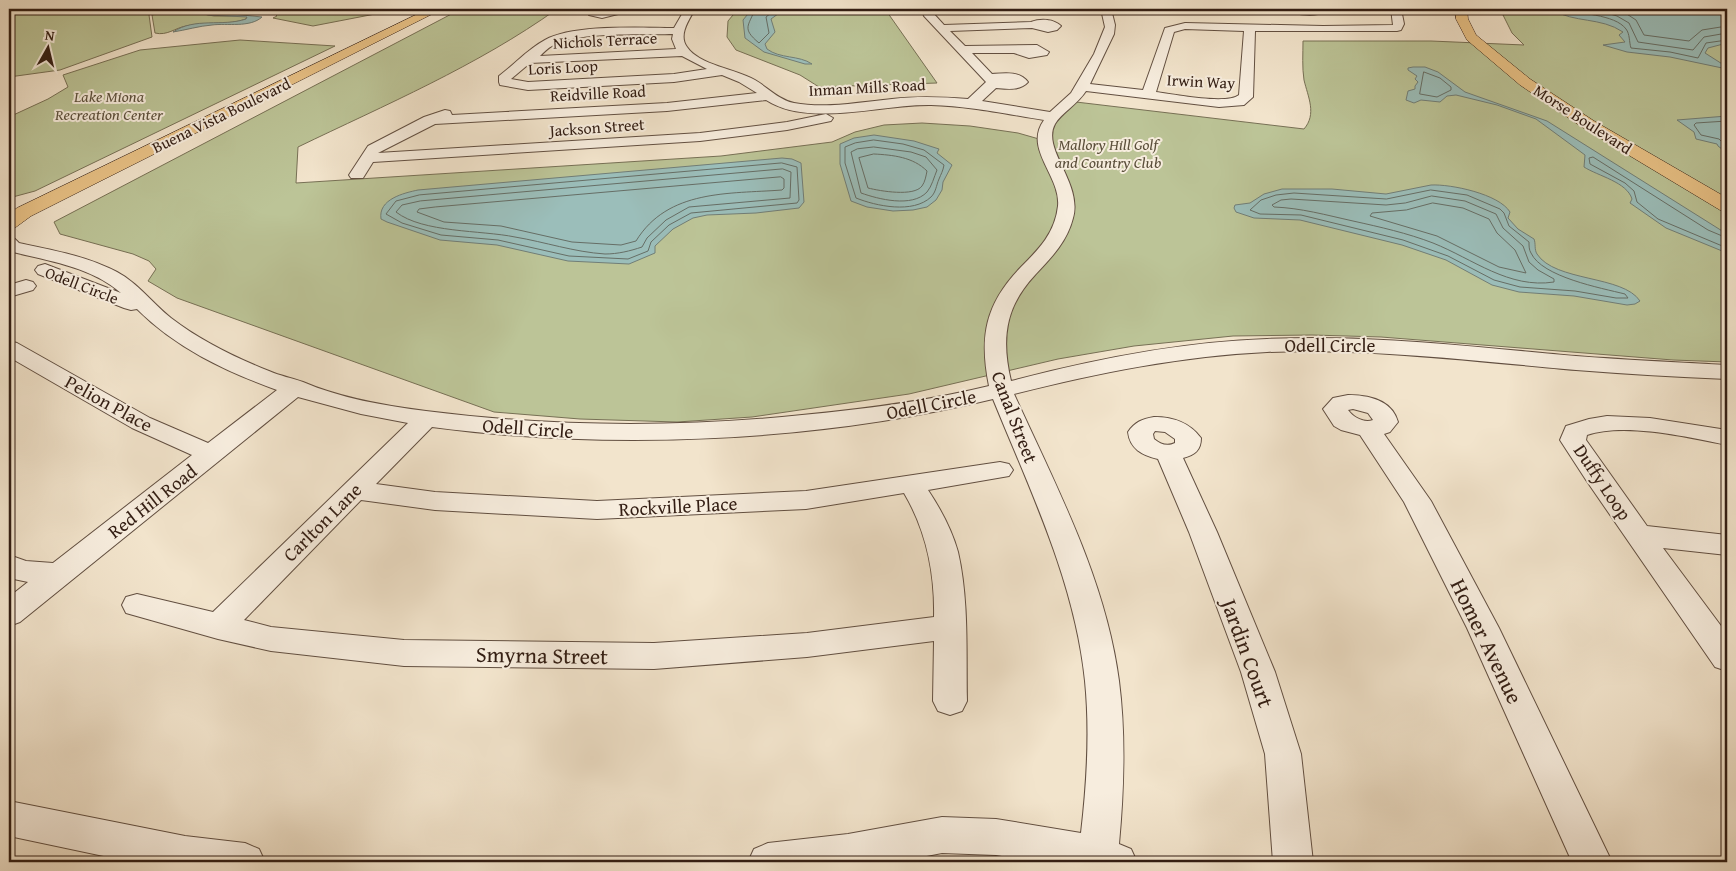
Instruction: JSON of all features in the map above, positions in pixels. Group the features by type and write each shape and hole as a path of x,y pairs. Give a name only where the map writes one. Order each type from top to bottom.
{"main road":[{"name":"Buena Vista Boulevard","path":"9,208 421,9"},
{"name":"Buena Vista Boulevard","path":"9,223 24,212 436,9"},
{"name":"Morse Boulevard","path":"1461,9 1462,20 1471,37 1525,82 1588,124 1727,206"},
{"name":"Morse Boulevard","path":"1486,31 1495,44 1532,74 1614,127 1727,194"}],"street":[{"path":"685,52 679,41 677,31 680,22 690,9"},
{"path":"932,9 927,12 991,81 971,104"},
{"name":"Canal Street","path":"1104,860 1105,713 1098,654 1075,564 1001,390 994,362 993,341 1004,303 1015,286 1050,250 1058,236 1066,213 1066,189 1044,143 1046,126 1073,100 1083,87 1108,33 1109,19 1106,9"},
{"path":"1285,9 1317,10 1320,26 1323,29"},
{"path":"1148,95 1168,30 1185,26 1323,29 1397,28 1399,24 1396,9"},
{"path":"941,28 1034,25"},
{"name":"Irwin Way","path":"1083,87 1219,103 1244,100 1246,97 1250,28"},
{"name":"Loris Loop","path":"677,31 562,37 551,41 504,79 505,82 519,86 534,86 674,78 722,71"},
{"path":"962,50 988,48 1019,50"},
{"name":"Nichols Terrace","path":"527,60 685,52"},
{"name":"Inman Mills Road","path":"685,52 699,63 744,79 783,105 803,108 830,108 929,101 971,104 1054,117"},
{"name":"Reidville Road","path":"430,120 710,104 768,96"},
{"path":"357,174 373,149 380,144 468,104"},
{"path":"710,104 732,117 749,124 752,126 752,132"},
{"name":"Jackson Street","path":"368,158 664,140 752,132 826,118"},
{"name":"Odell Circle","path":"9,243 13,247 54,256 98,270 124,285 179,334 206,351 295,387 385,410 427,418 526,429 650,434 793,426 861,417 957,400 1131,360 1176,353 1282,345 1396,346 1577,363 1727,372"},
{"name":"Odell Circle","path":"9,261 54,272 154,313"},
{"name":"Pelion Place","path":"9,348 141,423 211,454"},
{"name":"Red Hill Road","path":"9,614 295,387"},
{"name":"Carlton Lane","path":"218,626 427,418"},
{"name":"Duffy Loop","path":"1727,437 1649,426 1606,424 1584,426 1575,431 1573,440 1727,658"},
{"name":"Homer Avenue","path":"1368,429 1417,500 1483,628 1592,862"},
{"name":"Jardin Court","path":"1168,453 1203,532 1258,672 1282,754 1293,862"},
{"name":"Rockville Place","path":"354,490 435,501 597,510 806,500 1000,470"},
{"path":"911,484 927,509 942,551 950,612 950,701"},
{"path":"1639,536 1727,545"},
{"path":"9,565 21,571 60,574"},
{"name":"Smyrna Street","path":"137,605 271,639 404,653 654,656 807,645 950,627"},
{"path":"9,818 185,856 244,862"},
{"path":"768,862 874,855 942,835 996,837 1104,860"}],"green space":[{"path":"9,9 160,9 149,15 152,37 60,70 9,77"},
{"path":"177,9 194,9 203,14 214,16 247,16 246,19 239,21 194,25 167,33 155,33 152,15"},
{"path":"212,9 401,9 313,26 273,18 277,16 275,14"},
{"name":"Mallory Hill Golf and Country Club","path":"461,9 557,9 526,30 463,67 298,147 296,183 721,156 832,142 855,132 884,125 922,123 970,126 1018,133 1039,139 1058,196 1072,198 1067,177 1049,143 1054,122 1076,102 1304,129 1308,123 1311,111 1303,75 1303,41 1431,41 1524,45 1512,33 1500,9 1727,9 1727,362 1673,360 1381,337 1312,335 1233,336 1134,346 1058,359 909,394 752,417 677,422 580,419 494,412 177,298 148,281 156,269 149,261 133,254 60,234 54,222"},
{"path":"738,9 885,9 937,83 819,87 800,75 736,50 727,37 728,21"},
{"name":"Lake Miona Recreation Center","path":"240,40 335,46 35,191 9,198 9,117 48,99 68,87 63,75 140,50"}],"water":[{"path":"194,9 207,9 212,12 262,17 251,23 207,26 173,32 181,27 199,23 237,21 247,17 208,15"},
{"path":"752,9 777,9 782,11 771,19 775,32 765,44 767,49 812,64 805,64 764,52 745,38 743,20"},
{"path":"1727,9 1727,43 1708,48 1705,53 1727,67 1727,69 1670,57 1627,52 1603,45 1625,42 1619,35 1623,32 1606,24 1570,17 1553,10"},
{"path":"1425,67 1438,72 1465,92 1547,121 1727,234 1727,253 1666,228 1630,203 1632,199 1624,188 1584,167 1585,155 1536,119 1497,105 1456,95 1447,96 1440,102 1421,100 1414,103 1406,100 1408,91 1415,89 1418,82 1415,79 1417,76 1408,70 1408,68"},
{"path":"1727,116 1727,153 1717,144 1696,139 1694,132 1677,120"},
{"path":"874,135 914,141 939,149 937,153 952,165 936,200 927,207 893,211 867,207 851,201 840,164 840,144 854,138"},
{"path":"782,158 792,159 801,163 804,202 799,208 756,213 707,215 693,218 673,229 655,246 655,253 629,264 568,261 497,245 440,240 381,219 381,212 384,206 393,198 418,190"},
{"path":"1431,185 1462,188 1496,200 1510,212 1508,218 1518,229 1534,239 1537,254 1546,263 1573,274 1619,287 1631,293 1640,301 1627,305 1574,296 1519,292 1492,285 1446,260 1402,245 1300,220 1254,218 1236,212 1234,208 1235,205 1250,203 1264,194 1282,189 1332,189 1386,194"}]}
